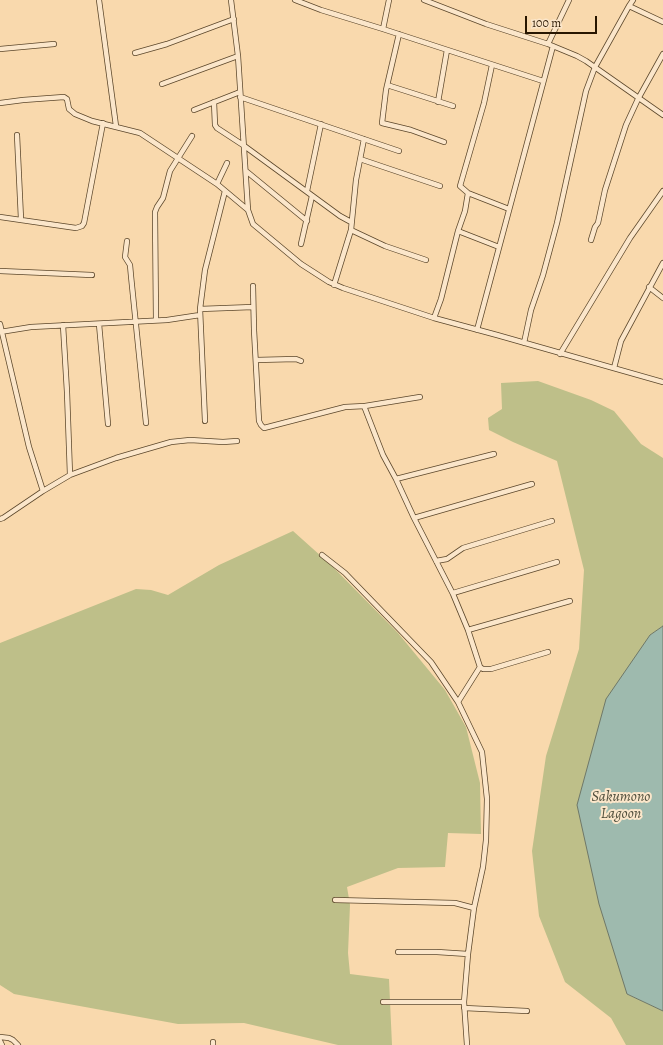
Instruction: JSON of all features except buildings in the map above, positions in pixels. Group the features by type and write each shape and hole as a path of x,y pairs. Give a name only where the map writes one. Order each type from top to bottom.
{"street":[{"path":"99,0 116,126"},
{"path":"231,0 238,56 248,210 253,224 301,264 334,284 382,302 434,318 663,382"},
{"path":"295,0 321,10 544,81"},
{"path":"383,29 389,0"},
{"path":"424,0 486,24 548,44 577,56 596,67 638,99 663,115"},
{"path":"548,44 569,0"},
{"path":"524,343 531,310 543,275 557,223 586,91 596,67 633,0"},
{"path":"629,6 663,22"},
{"path":"135,53 167,44 234,19"},
{"path":"399,34 387,85 382,123 411,130 444,142"},
{"path":"0,49 54,44"},
{"path":"477,330 553,46"},
{"path":"438,102 447,50"},
{"path":"591,240 594,227 598,223 605,190 626,125 638,99 663,54"},
{"path":"162,84 238,56"},
{"path":"492,65 484,102 460,186 468,192 509,208"},
{"path":"387,85 453,106"},
{"path":"194,110 240,94 399,151"},
{"path":"0,103 64,97 67,99 69,109 82,117 140,133 217,184 248,210"},
{"path":"214,102 215,125 217,128 351,222"},
{"path":"0,217 76,228 82,226 84,223 103,123"},
{"path":"307,191 321,124"},
{"path":"17,135 21,219"},
{"path":"156,320 155,212 163,198 170,171 192,136"},
{"path":"334,284 351,230 364,139"},
{"path":"360,159 400,174 440,186"},
{"path":"217,184 227,163"},
{"path":"246,171 307,221"},
{"path":"205,421 200,309 205,270 225,191"},
{"path":"434,318 446,280 458,230 465,211 468,192"},
{"path":"560,354 630,238 662,193"},
{"path":"301,244 312,196"},
{"path":"351,230 384,246 426,260"},
{"path":"458,230 499,246"},
{"path":"127,242 125,257 130,265 146,423"},
{"path":"614,368 621,341 663,263"},
{"path":"0,271 92,275"},
{"path":"253,286 259,421 264,428 345,407 364,406 420,397"},
{"path":"649,287 663,298"},
{"path":"200,309 254,307"},
{"path":"1,332 32,327 167,320 200,315"},
{"path":"0,324 29,447 43,491"},
{"path":"99,324 108,424"},
{"path":"63,325 70,475"},
{"path":"256,360 296,359 301,361"},
{"path":"364,406 383,455 452,593 468,630 480,667"},
{"path":"0,519 70,475 116,458 171,442 190,440 223,442 237,441"},
{"path":"396,479 494,454"},
{"path":"414,518 532,484"},
{"path":"436,561 447,559 463,548 552,521"},
{"path":"322,554 345,573 431,662 458,702 483,757 486,799 486,840 483,867 474,908 468,954 464,1002 467,1045"},
{"path":"452,593 557,562"},
{"path":"468,630 570,601"},
{"path":"480,667 483,669 490,669 548,652"},
{"path":"458,702 480,667"},
{"path":"335,900 455,904 474,908"},
{"path":"398,952 468,954"},
{"path":"383,1002 464,1002"},
{"path":"464,1008 527,1011"},
{"path":"0,1037 9,1038 18,1045"},
{"path":"0,1041 2,1045"}],"green space":[{"path":"538,381 591,400 614,411 641,444 663,458 663,626 650,635 627,994 663,1011 663,1045 626,1045 611,1018 565,982 539,916 532,851 546,756 579,649 584,570 557,461 489,430 488,418 502,409 501,383"},
{"path":"293,531 331,565 398,633 445,690 466,727 480,783 481,834 448,833 445,867 398,868 347,887 350,905 348,953 350,974 389,979 392,1045 338,1045 244,1023 178,1024 14,994 0,985 0,643 136,589 151,590 168,595 219,565"}],"water":[{"name":"Sakumono Lagoon","path":"663,626 663,1011 627,994 599,904 577,805 606,699 650,635"}]}
